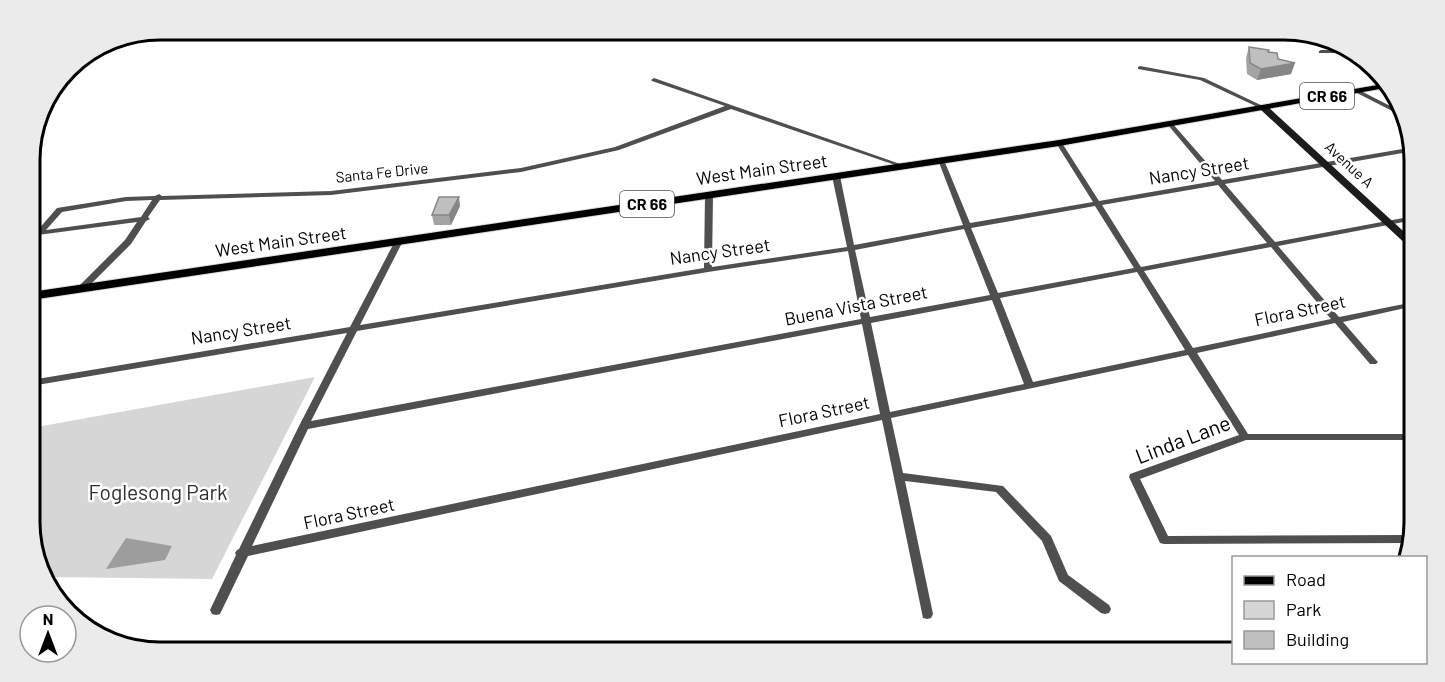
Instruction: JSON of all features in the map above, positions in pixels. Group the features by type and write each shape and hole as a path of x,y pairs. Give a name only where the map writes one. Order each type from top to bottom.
{"main road":[{"name":"West Main Street","path":"41,294 1059,143 1379,87"}],"street":[{"path":"1322,52 1334,52"},
{"path":"1140,68 1202,78 1264,108"},
{"path":"654,80 903,166"},
{"path":"1358,91 1392,109"},
{"name":"Santa Fe Drive","path":"41,228 55,213 68,207 159,196 331,193 521,170 617,148 729,107"},
{"name":"Avenue A","path":"1264,108 1404,237"},
{"path":"1170,124 1373,362"},
{"path":"1059,143 1245,437"},
{"name":"Nancy Street","path":"40,381 851,248 1403,151"},
{"path":"941,160 1030,386"},
{"path":"836,176 927,614"},
{"path":"708,270 709,195"},
{"path":"82,288 127,244 146,219 159,196"},
{"path":"41,233 146,219"},
{"name":"Buena Vista Street","path":"304,426 1404,220"},
{"path":"216,610 304,426 399,241"},
{"name":"Flora Street","path":"242,553 1404,306"},
{"name":"Linda Lane","path":"1403,539 1164,540 1134,477 1245,437 1404,437"},
{"path":"898,476 999,489 1047,539 1063,578 1104,609"}],"green space":[{"name":"Foglesong Park","path":"315,377 212,579 55,577 45,552 40,521 40,426"}],"shaded area":[{"path":"126,538 172,546 165,560 106,569"}],"building":[{"path":"1249,47 1269,50 1268,52 1277,53 1278,59 1295,63 1261,69 1250,63"},
{"path":"439,197 459,197 449,215 432,215"}]}
